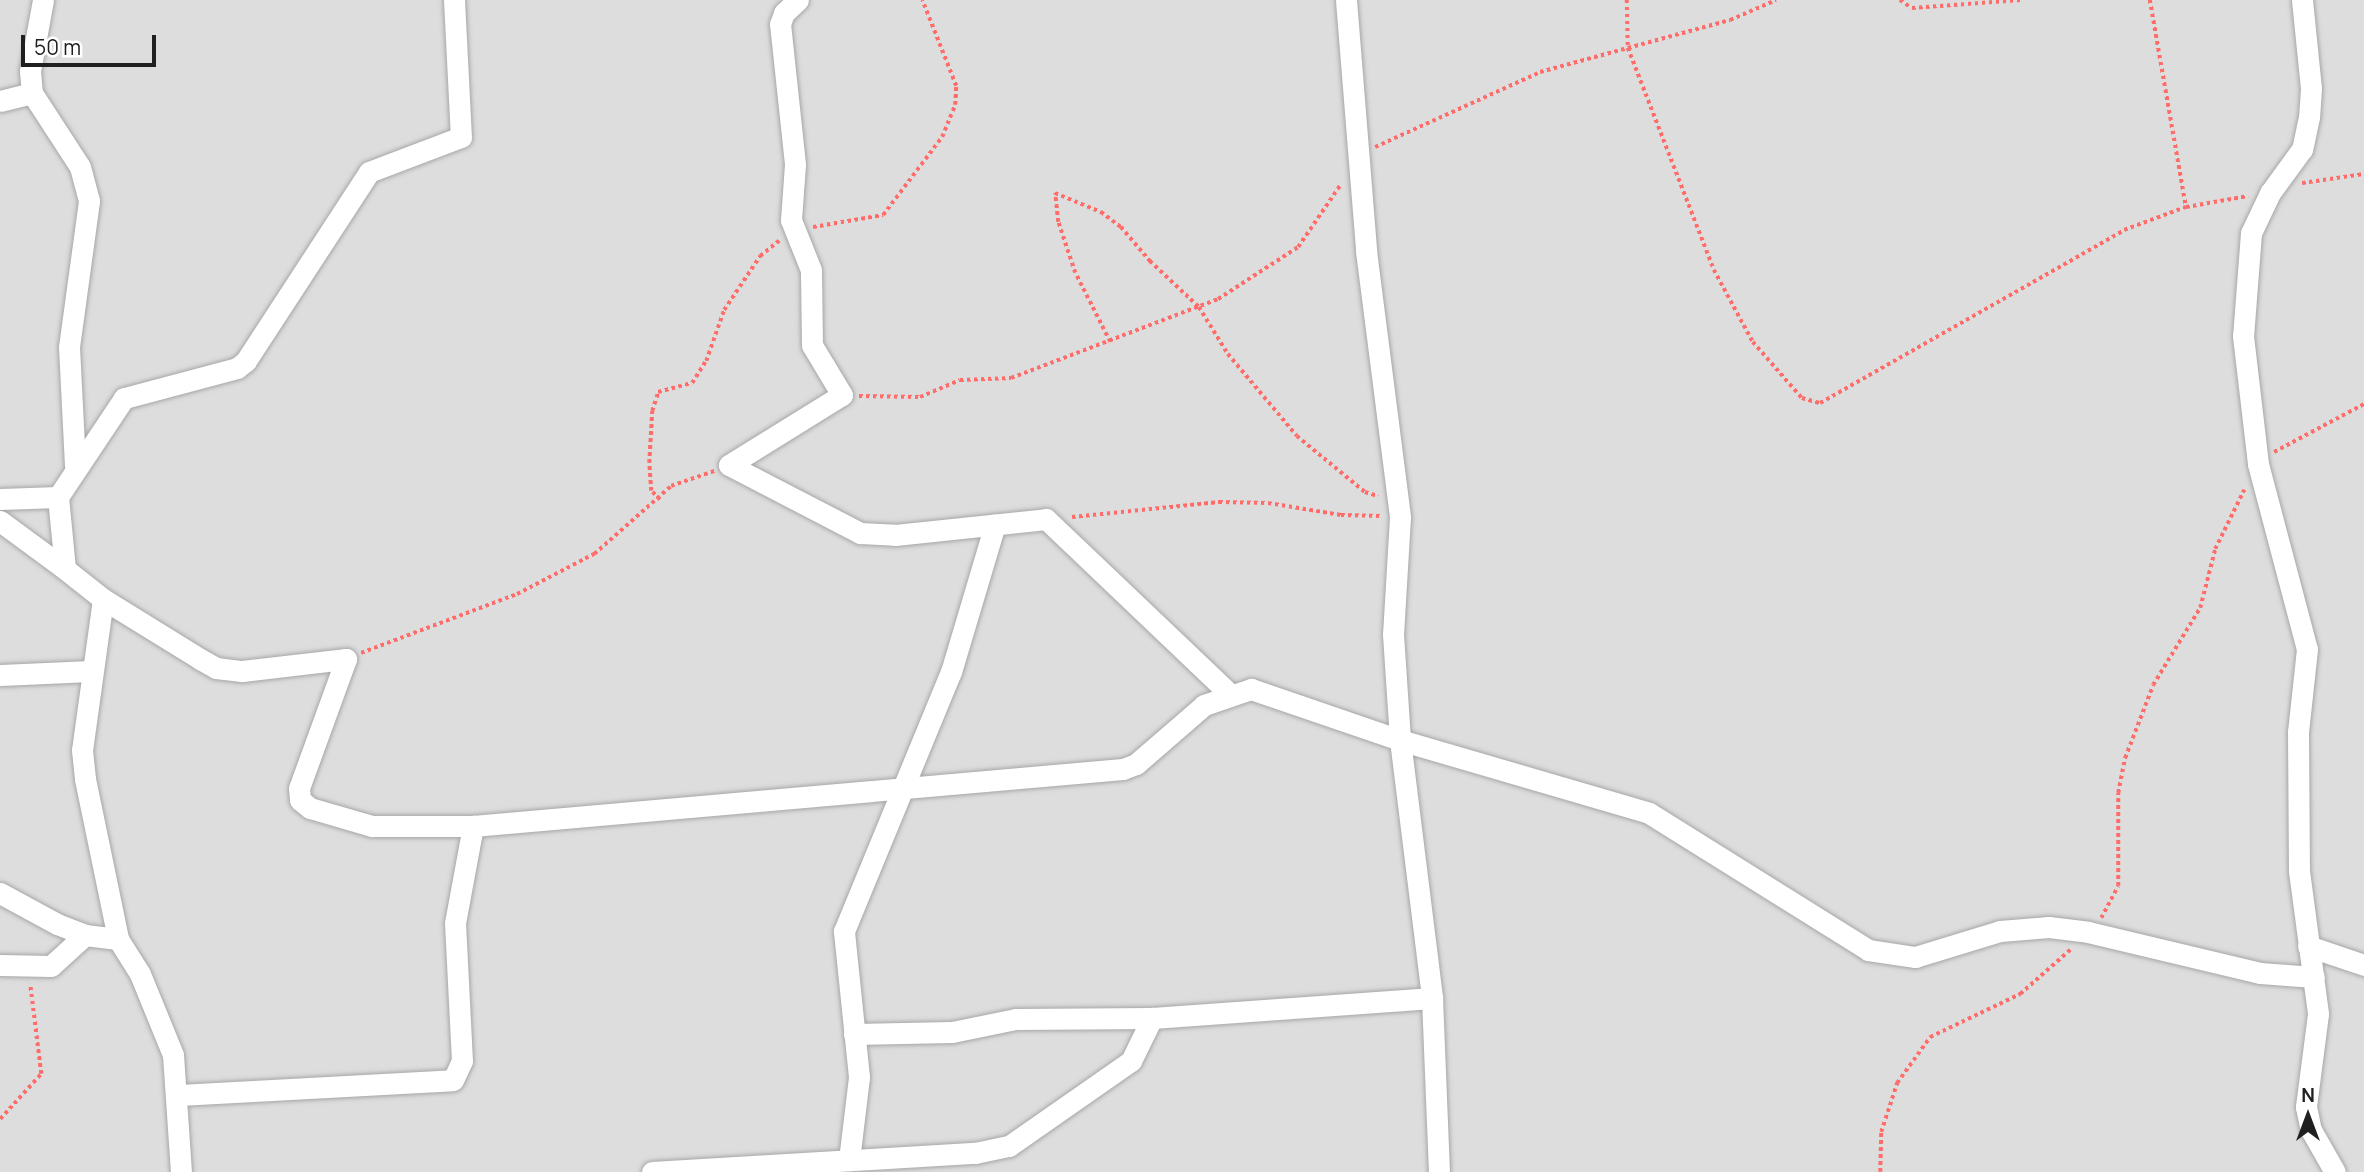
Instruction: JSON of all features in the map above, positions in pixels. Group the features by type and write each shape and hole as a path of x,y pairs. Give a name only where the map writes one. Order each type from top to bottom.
{"street":[{"path":"43,0 30,71 32,93 80,167 89,201 69,348 75,465"},
{"path":"65,569 58,497 75,465 124,398 237,368 246,362 369,172 461,137 454,0"},
{"path":"729,465 842,396 812,345 811,270 791,220 795,164 780,24 784,13 798,0"},
{"path":"1346,0 1357,155 1399,507 1393,634 1400,740 1432,998 1439,1172"},
{"path":"2302,0 2311,89 2309,117 2302,149 2270,193 2252,233 2245,295 2246,371 2258,464 2306,649 2298,732 2299,871 2318,1014 2306,1107 2311,1130 2335,1172"},
{"path":"0,101 32,93"},
{"path":"729,465 860,533 895,535 1046,519 1230,694"},
{"path":"0,499 58,497"},
{"path":"0,521 103,599 216,668 255,670 345,659 299,788 300,800 310,808 372,825 473,826 1123,769 1136,764 1204,705 1230,694 1262,691 1400,740 1649,813 1868,950 1915,957 2022,928 2088,932 2260,973 2314,976"},
{"path":"849,1160 859,1095 845,931 906,788 965,634 995,524"},
{"path":"103,599 82,750 118,939 140,974 173,1055 185,1170"},
{"path":"0,675 91,671"},
{"path":"179,1095 453,1080 462,1061 455,923 473,826"},
{"path":"0,893 85,935 118,939"},
{"path":"0,965 28,968 51,965 85,935"},
{"path":"2308,946 2364,965"},
{"path":"854,1034 952,1032 1016,1019 1152,1018 1432,998"},
{"path":"653,1172 849,1160 1009,1146 1131,1061 1152,1018"}],"path":[{"path":"1628,0 1628,48 1714,270 1752,342 1802,398 1820,403 2124,230 2186,207 2270,193 2321,177 2364,174"},
{"path":"842,396 920,397 960,380 1011,378 1042,370 1199,307 1298,247 1357,155 1540,72 1730,20 1776,0"},
{"path":"1900,0 1912,8 1953,8 2021,0"},
{"path":"2150,0 2186,207"},
{"path":"1110,342 1075,273 1058,222 1055,193 1101,212 1122,227 1150,261 1199,307 1228,354 1297,436 1372,496 1399,507"},
{"path":"1881,1172 1881,1132 1897,1083 1930,1037 2020,994 2101,918 2118,886 2118,793 2125,758 2153,685 2200,608 2215,549 2258,464 2287,443 2364,404"},
{"path":"345,659 517,594 594,554 671,486 729,465"},
{"path":"1046,519 1219,502 1399,507"},
{"path":"0,1119 41,1074 28,968"}],"shaded area":[{"path":"0,0 2364,0 2364,1172 0,1172"}]}
